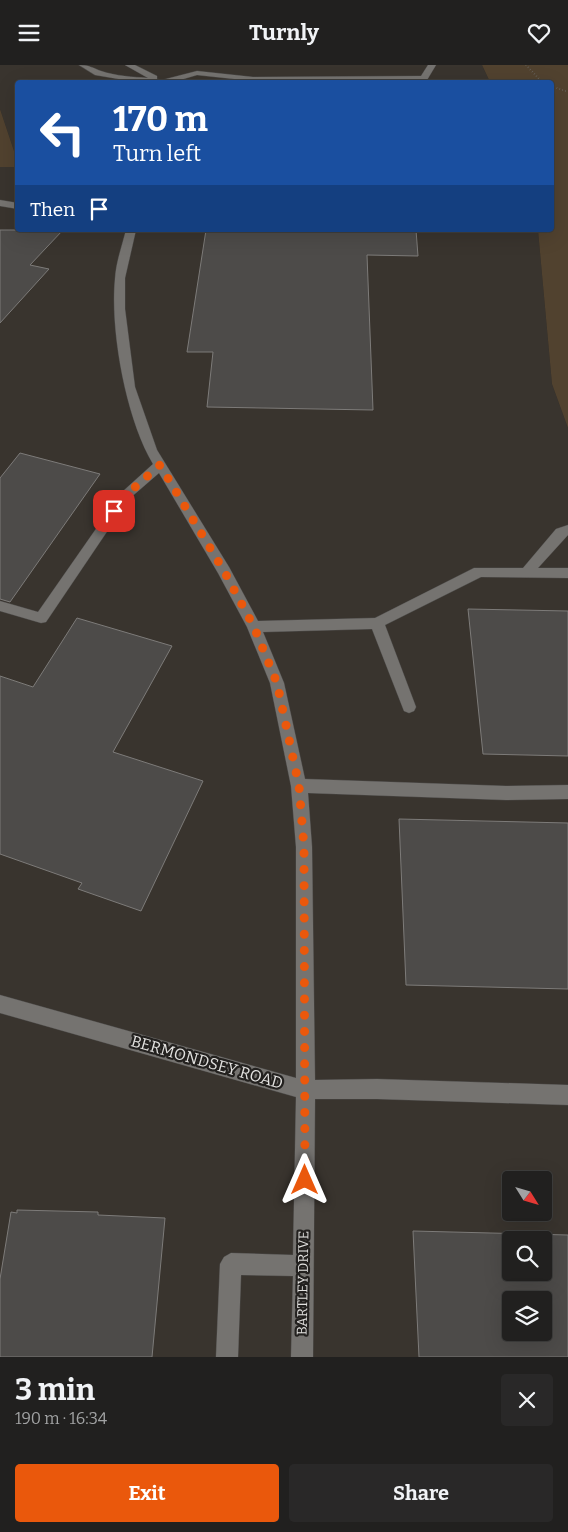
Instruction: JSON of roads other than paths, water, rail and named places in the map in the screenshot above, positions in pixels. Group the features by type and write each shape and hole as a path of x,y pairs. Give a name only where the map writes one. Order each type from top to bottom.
{"street":[{"path":"83,65 96,72 121,78 142,80"},
{"path":"129,65 159,80"},
{"path":"171,80 197,73 253,79 424,78 432,65"},
{"path":"0,203 15,206"},
{"name":"BARTLEY DRIVE","path":"131,232 120,278 123,346 129,387 146,439 224,571 254,627 277,683 299,786 304,847 306,1091 302,1357"},
{"path":"0,606 41,618 125,496 160,465"},
{"path":"526,573 561,532 568,530"},
{"path":"254,627 377,623 479,572 568,573"},
{"path":"377,623 409,707"},
{"path":"299,786 506,793 568,792"},
{"name":"BERMONDSEY ROAD","path":"0,1004 306,1091 377,1089 568,1095"},
{"path":"227,1357 231,1263 304,1266"}]}
